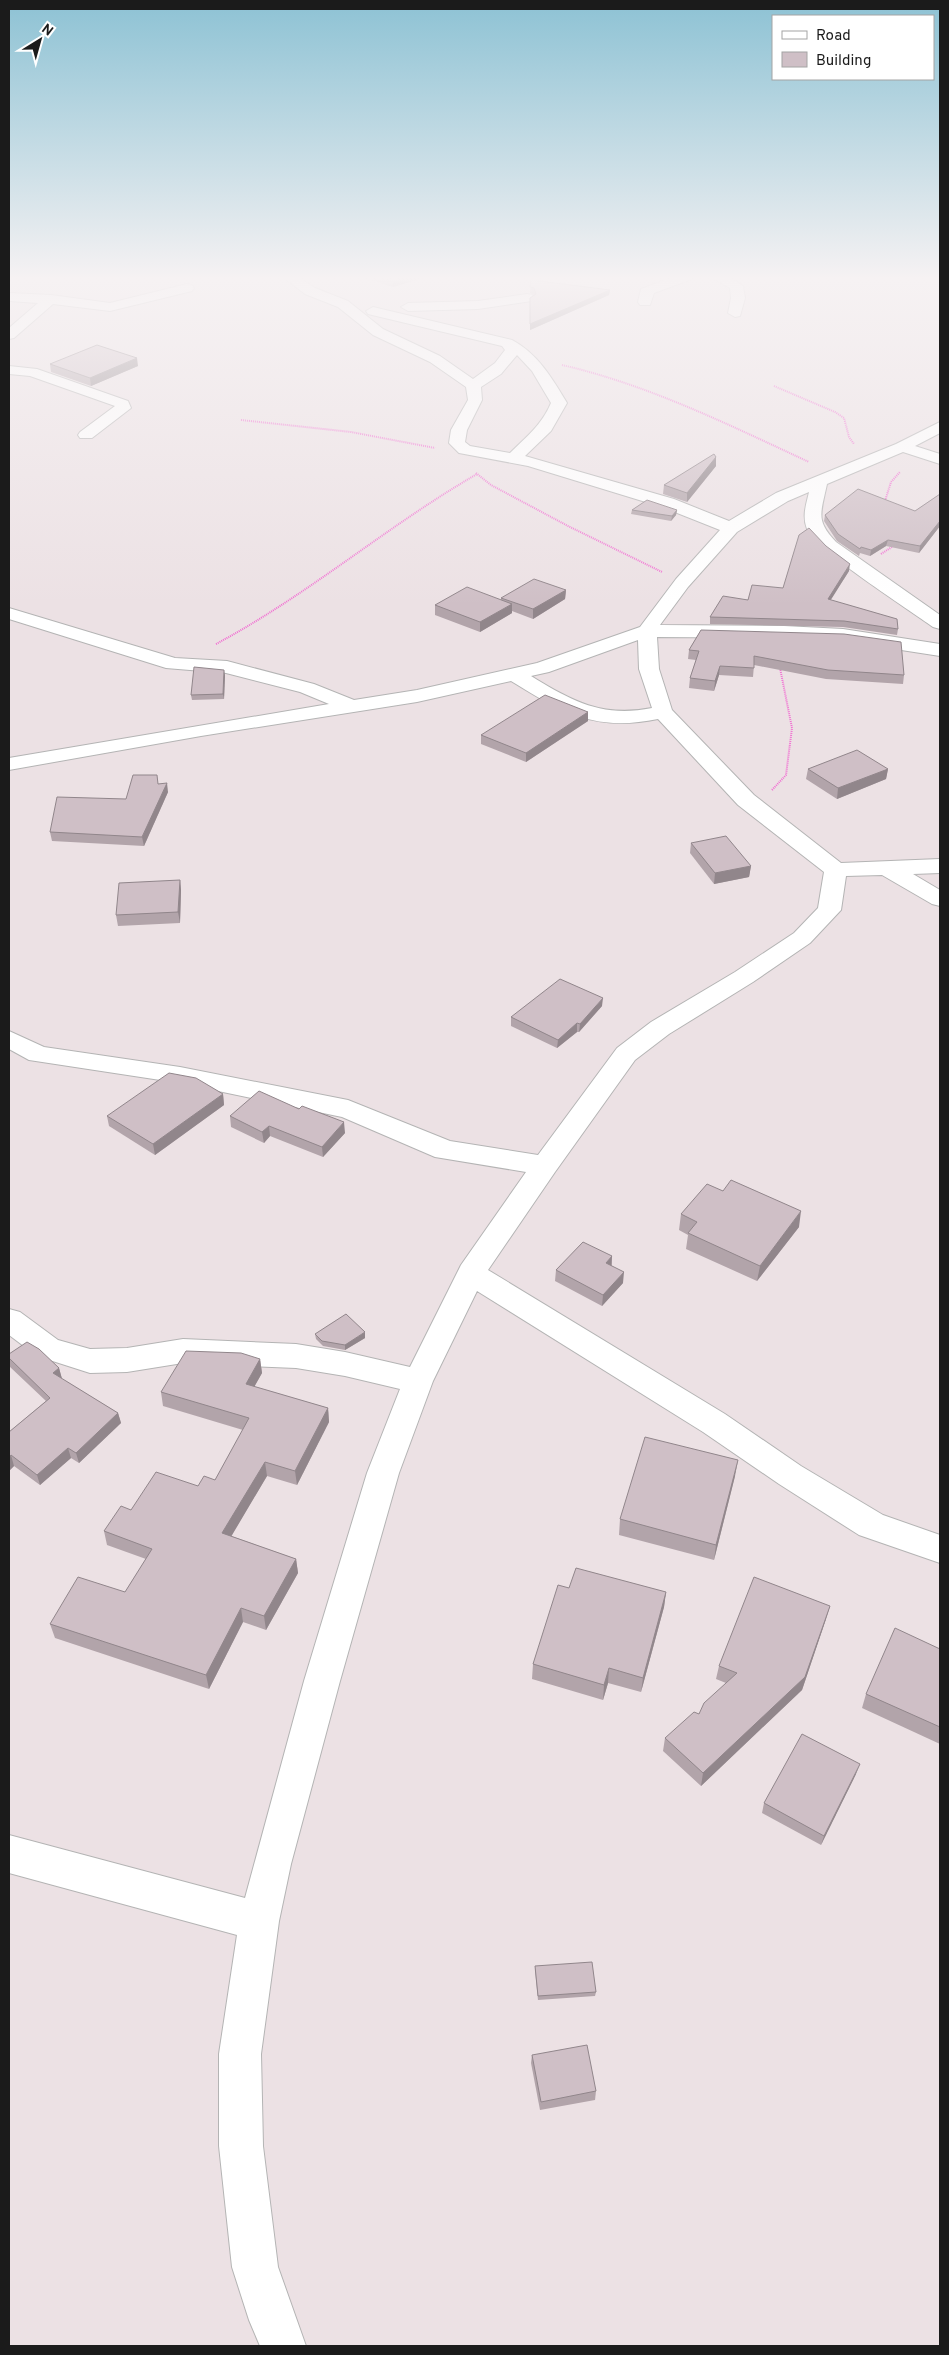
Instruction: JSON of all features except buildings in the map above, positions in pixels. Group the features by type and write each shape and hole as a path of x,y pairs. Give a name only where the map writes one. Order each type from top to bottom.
{"street":[{"path":"72,386 123,404 123,408 86,434"},
{"path":"473,386 475,400 459,430 457,443 465,452 513,459 668,503 730,528"},
{"path":"513,459 546,429 555,417 560,403 549,386"},
{"path":"936,433 818,481 763,507 730,528 682,583 647,631 649,669 663,712 746,800 836,870 940,866"},
{"path":"902,447 936,458"},
{"path":"818,481 812,518 816,532 830,546 940,623"},
{"path":"9,613 173,664 227,667 307,688 354,707"},
{"path":"9,764 201,730 417,696 542,668 647,631 784,632 843,635 940,650"},
{"path":"513,674 546,693 588,713 614,718 633,718 663,712"},
{"path":"886,868 940,899"},
{"path":"283,2346 272,2320 255,2267 241,2146 240,2054 259,1921 272,1864 383,1473 418,1381 471,1273 545,1165 626,1054 660,1028 744,977 802,938 828,910 836,870"},
{"path":"9,1039 38,1054 180,1075 348,1109 445,1150 545,1165"},
{"path":"471,1273 714,1424 790,1475 871,1525 940,1550"},
{"path":"9,1320 48,1348 90,1360 127,1360 183,1351 296,1356 345,1364 418,1381"},
{"path":"9,1854 259,1921"}],"path":[{"path":"630,386 706,414 814,465 818,471 818,481"},
{"path":"774,386 839,414 847,423 851,441 863,451 878,457"},
{"path":"241,420 350,432 465,452 477,474 491,484 568,526 682,583"},
{"path":"884,503 891,482 899,472 936,458"},
{"path":"173,664 239,633 344,563 429,502 477,474"},
{"path":"860,568 898,543"},
{"path":"746,800 775,789 786,775 792,728 780,670 784,632"}]}
